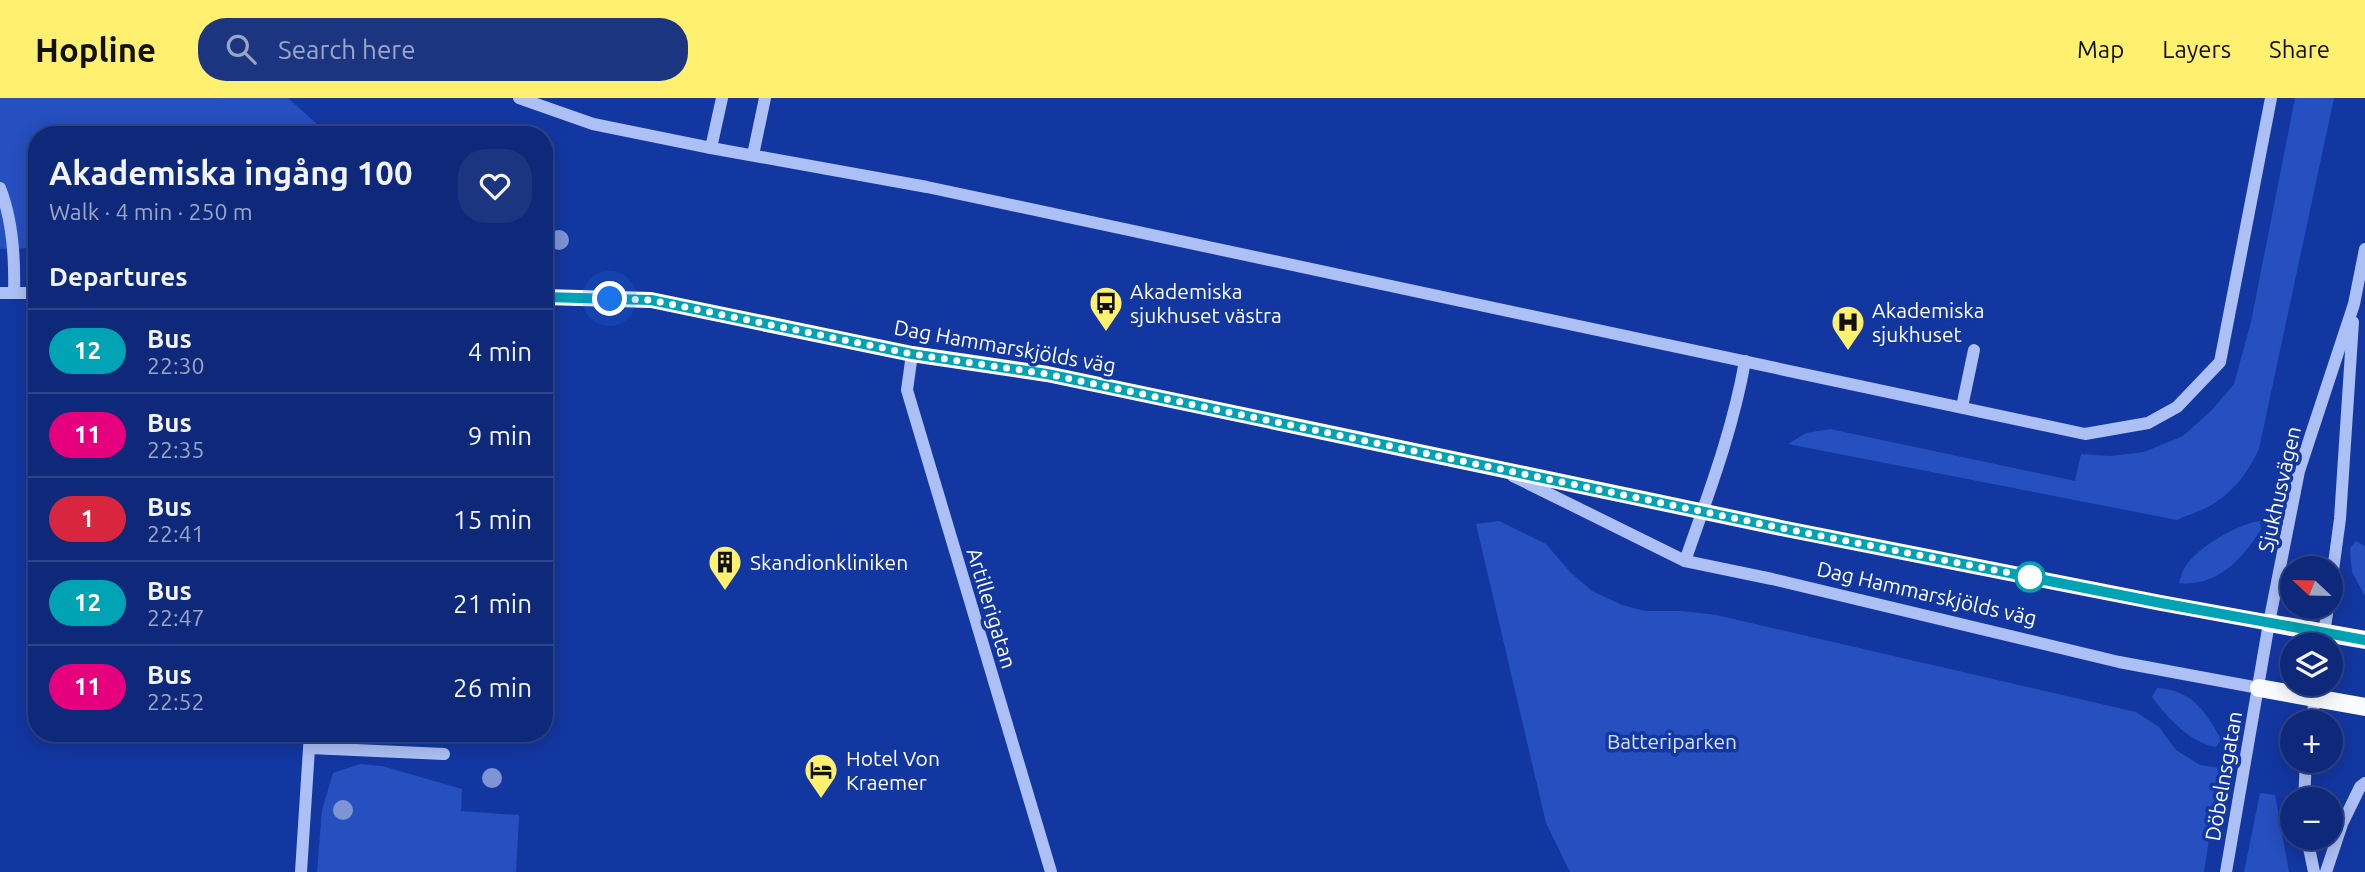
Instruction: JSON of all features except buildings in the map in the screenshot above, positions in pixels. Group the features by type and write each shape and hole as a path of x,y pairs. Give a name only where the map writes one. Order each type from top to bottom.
{"main road":[{"name":"Dag Hammarskjölds väg","path":"2269,623 2303,633"},
{"name":"Dag Hammarskjölds väg","path":"2343,639 2365,640"},
{"name":"Dag Hammarskjölds väg","path":"2259,688 2280,689"},
{"name":"Dag Hammarskjölds väg","path":"2331,696 2365,707"}],"street":[{"path":"519,98 593,124 928,187 2085,434 2148,423 2177,407 2220,362 2271,98"},
{"path":"711,148 722,98"},
{"path":"753,155 765,98"},
{"path":"0,188 7,208 15,268 14,293"},
{"name":"Sjukhusvägen","path":"2259,688 2299,471 2354,304 2365,249"},
{"path":"0,293 28,293"},
{"name":"Dag Hammarskjölds väg","path":"553,297 651,300 912,354 1047,374 1703,511 2269,623"},
{"name":"Sjukhusvägen","path":"2335,556 2340,519 2354,304"},
{"path":"1962,407 1974,349"},
{"name":"Artillerigatan","path":"912,354 907,390 1051,872"},
{"path":"1685,561 1740,394 1745,361"},
{"name":"Dag Hammarskjölds väg","path":"1497,468 1685,561 1772,579 2119,662 2259,688"},
{"name":"Döbelnsgatan","path":"2226,872 2259,688"},
{"path":"301,872 310,742"},
{"path":"310,748 444,754"},
{"path":"2326,872 2342,824 2360,787 2365,783"},
{"path":"2310,850 2315,872"}],"green space":[{"path":"0,98 288,98 319,126 28,126 28,248 0,249"},
{"path":"2295,98 2334,98 2259,449 2238,482 2217,502 2177,520 1788,444 1806,433 1830,429 2075,481 2081,454 2110,456 2144,452 2183,436 2212,410 2234,384 2251,322"},
{"name":"Batteriparken","path":"1499,521 1546,544 1571,573 1592,591 1622,605 1645,611 1683,611 1716,615 2136,712 2159,727 2176,750 2200,765 2220,768 2204,872 1570,872 1546,823 1476,524"},
{"path":"2260,521 2261,529 2254,540 2228,569 2205,580 2179,583 2185,567 2208,544 2240,527"},
{"path":"2356,541 2365,546 2365,596 2352,572 2350,548"},
{"path":"2157,688 2180,693 2203,711 2221,739 2216,747 2206,745 2188,735 2172,721 2152,697"},
{"path":"360,764 382,766 462,789 461,811 519,815 516,872 317,872 322,810 333,773"},
{"path":"2260,793 2275,795 2280,822 2280,850 2285,850 2289,872 2244,872"}],"bus line":[{"name":"12","path":"553,297 651,300 912,354 1047,374 1786,529 2365,640"}],"place":[{"name":"Akademiska sjukhuset västra","path":"1106,333"},
{"name":"Akademiska sjukhuset","path":"1848,352"},
{"name":"Skandionkliniken","path":"725,592"},
{"name":"Hotel Von Kraemer","path":"821,800"}],"route":[{"path":"610,299 651,300 912,354 1047,374 1786,529 2030,577"}]}
